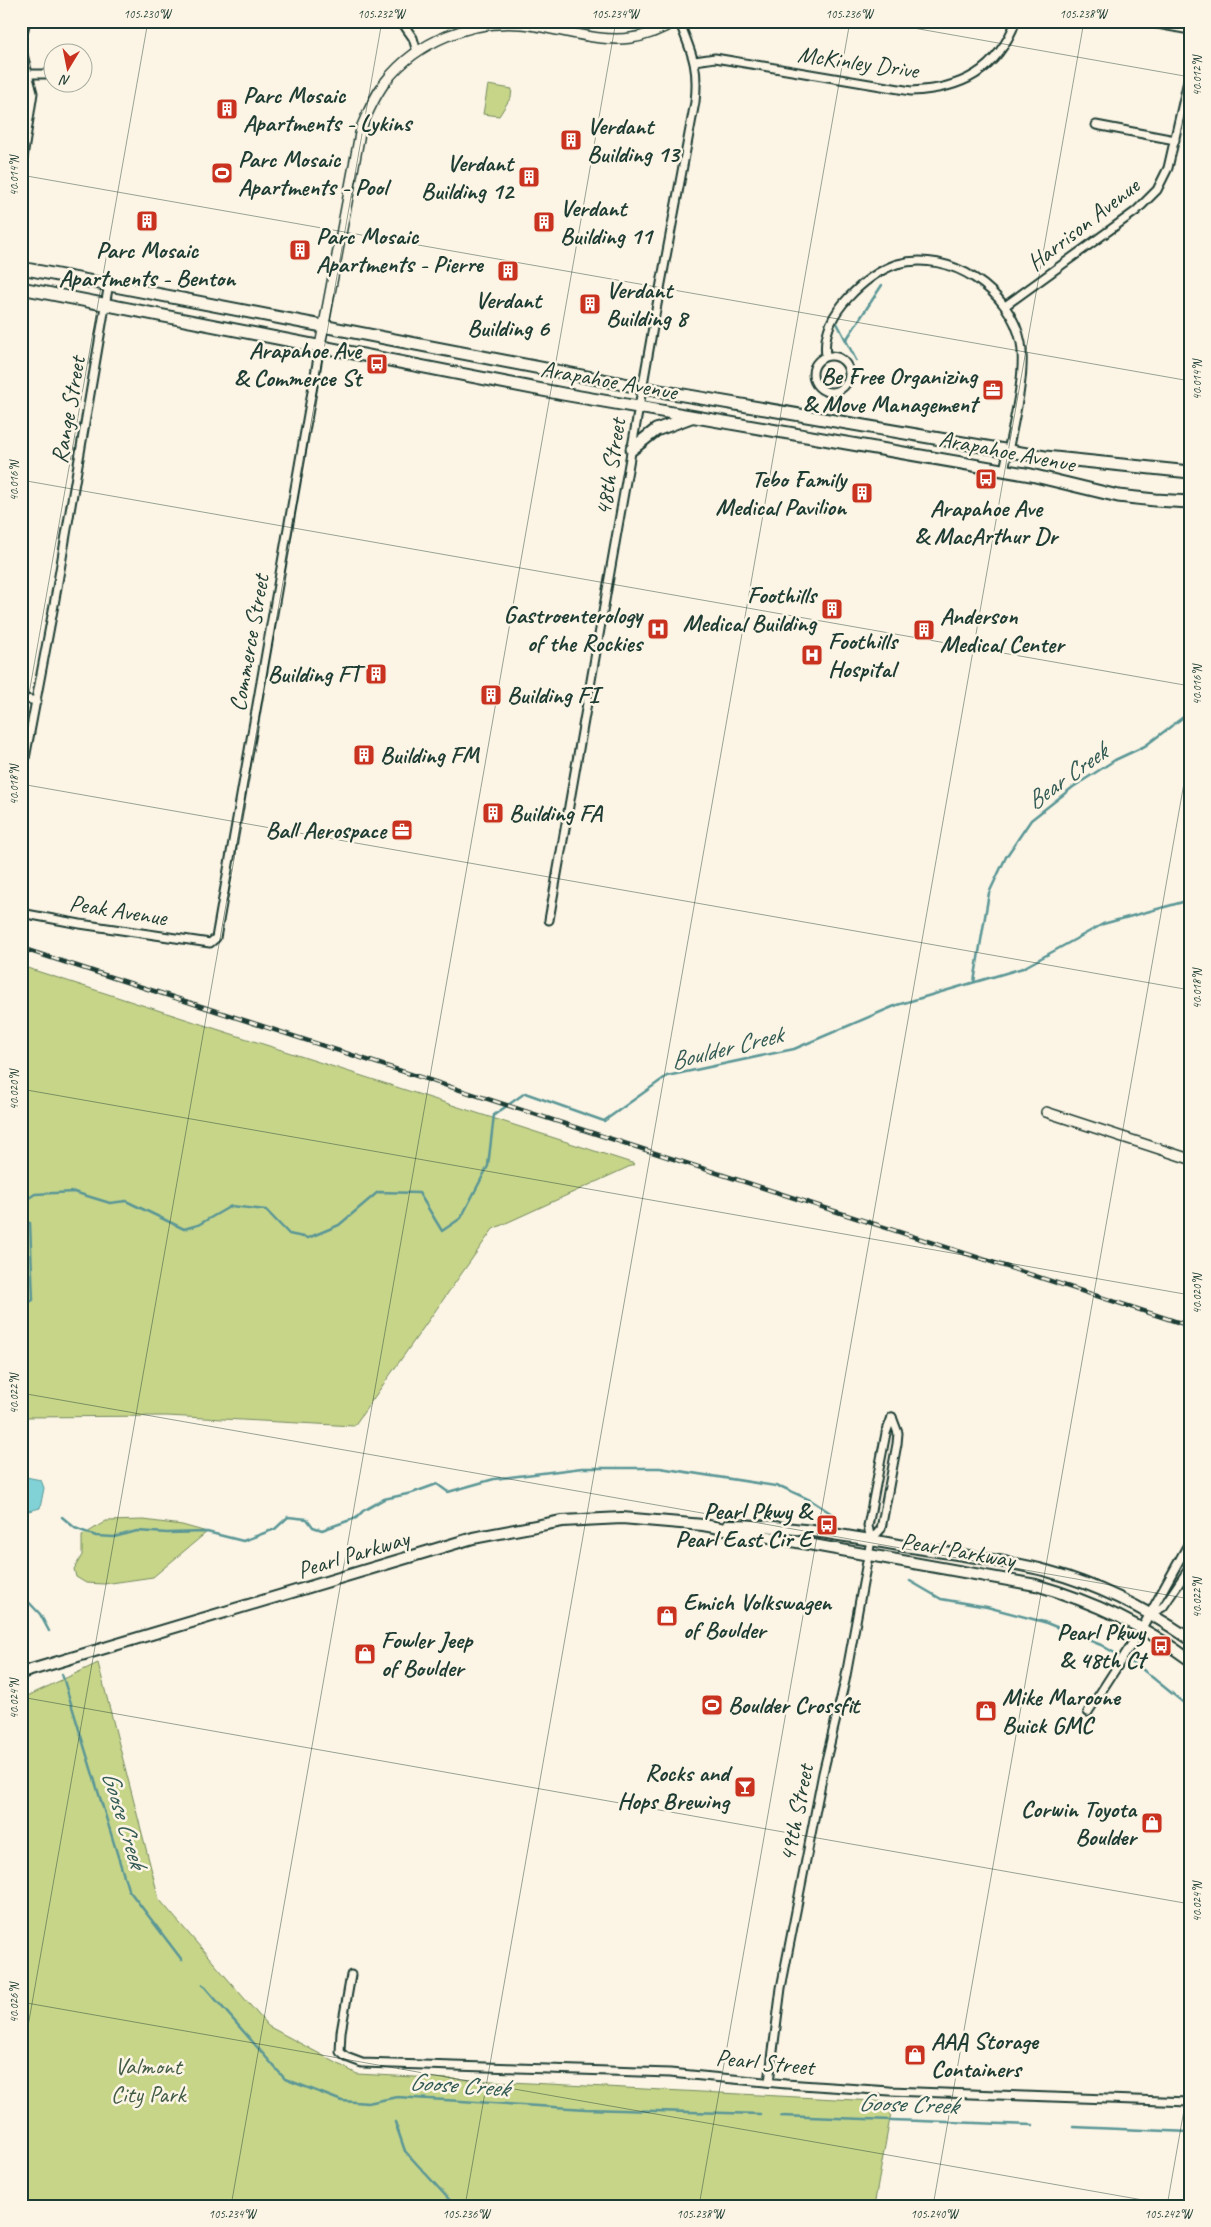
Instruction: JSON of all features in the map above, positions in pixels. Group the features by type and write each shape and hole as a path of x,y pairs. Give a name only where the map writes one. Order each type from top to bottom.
{"main road":[{"name":"Arapahoe Avenue","path":"21,268 643,387 1008,451 1120,466 1190,472"},
{"name":"Arapahoe Avenue","path":"21,288 639,407 1051,479 1118,496 1190,502"},
{"path":"632,449 656,430 693,417"},
{"name":"Pearl Parkway","path":"21,1673 473,1538 505,1530 562,1521 595,1519 648,1519 703,1525 1044,1588 1099,1606 1142,1628 1190,1660"},
{"name":"Pearl Parkway","path":"703,1525 776,1526 871,1540 1048,1572 1105,1591 1150,1613 1190,1639"}],"street":[{"path":"21,41 26,21"},
{"path":"401,21 413,38 417,52"},
{"path":"320,346 361,128 372,102 386,80 417,52 460,30 481,25 509,22 613,39 649,34 678,21"},
{"name":"48th Street","path":"549,920 678,186 695,102 697,84 696,61 678,21"},
{"name":"McKinley Drive","path":"696,61 715,58 912,91 934,90 954,85 978,74 1002,49 1016,21"},
{"path":"1141,21 1190,30"},
{"path":"21,46 30,74 33,93 21,172"},
{"name":"Harrison Avenue","path":"1005,306 1136,211 1147,201 1162,182 1168,168 1190,72"},
{"path":"30,74 42,74"},
{"path":"1096,125 1174,140"},
{"path":"826,356 841,358 849,367 849,380 842,389 836,392 819,387 813,377 814,367 826,356 826,338 840,306 854,291 871,278 899,264 916,262 939,263 953,267 971,276 1005,306 1017,328 1022,359 1004,471"},
{"name":"Range Street","path":"21,780 37,701 109,284"},
{"name":"Commerce Street","path":"210,944 216,938 320,346"},
{"path":"21,698 37,701"},
{"name":"Peak Avenue","path":"21,913 210,944"},
{"path":"1046,1112 1190,1159"},
{"path":"892,1417 898,1433 897,1444 881,1529 871,1540 868,1526 886,1433 892,1417"},
{"name":"49th Street","path":"769,2082 782,1979 822,1772 845,1681 871,1540"},
{"path":"1088,1712 1142,1628 1190,1541"},
{"path":"1150,1613 1163,1607 1190,1567"},
{"name":"Pearl Street","path":"351,1975 341,2032 340,2052 346,2058 362,2063 670,2072 890,2091 1190,2102"}],"green space":[{"path":"488,85 512,89 511,97 499,116 483,114"},
{"path":"21,966 635,1164 493,1229 354,1426 167,1416 21,1417"},
{"path":"144,1520 182,1525 207,1532 153,1577 104,1584 86,1583 76,1577 74,1569 82,1555 82,1536 106,1521"},
{"name":"Valmont City Park","path":"98,1663 159,1899 268,2026 357,2074 893,2102 874,2206 21,2206 21,1699"}],"water":[{"path":"21,1476 41,1480 44,1488 40,1508 21,1513"}],"waterway":[{"path":"846,340 882,285"},
{"path":"837,323 856,360"},
{"name":"Bear Creek","path":"974,982 989,893 1006,857 1031,820 1073,787 1115,760 1145,746 1190,712"},
{"name":"Boulder Creek","path":"21,1203 35,1194 74,1192 110,1203 126,1201 184,1229 198,1225 231,1206 266,1210 289,1234 308,1238 339,1225 378,1192 419,1193 442,1231 461,1218 488,1166 494,1115 525,1093 604,1121 667,1076 794,1049 897,1005 1023,968 1103,924 1190,900"},
{"name":"Boulder Creek","path":"21,1222 30,1223 33,1300 21,1307"},
{"path":"62,1517 75,1528 96,1536 114,1537 137,1531 167,1533 207,1532 243,1541 275,1529 288,1517 307,1519 313,1527 322,1530 356,1518 363,1511 384,1499 412,1493 437,1484 448,1492 494,1479 582,1468 660,1468 782,1487 812,1501 832,1514"},
{"path":"910,1581 941,1599 987,1607 1044,1622 1101,1645 1142,1669 1190,1708"},
{"name":"Goose Creek","path":"21,1594 40,1614 49,1631"},
{"name":"Goose Creek","path":"62,1674 128,1889 182,1960"},
{"name":"Goose Creek","path":"203,1985 285,2079 342,2101 368,2103 397,2097 586,2109 760,2114"},
{"name":"Goose Creek","path":"781,2116 1033,2125"},
{"path":"395,2122 405,2151 455,2206"},
{"name":"Goose Creek","path":"1073,2127 1190,2132"}],"railway":[{"path":"21,948 1190,1326"}],"place":[{"name":"Parc Mosaic Apartments - Lykins","path":"227,109"},
{"name":"Verdant Building 13","path":"571,140"},
{"name":"Parc Mosaic Apartments - Pool","path":"222,173"},
{"name":"Verdant Building 12","path":"529,177"},
{"name":"Parc Mosaic Apartments - Benton","path":"147,221"},
{"name":"Verdant Building 11","path":"544,222"},
{"name":"Parc Mosaic Apartments - Pierre","path":"300,250"},
{"name":"Verdant Building 6","path":"508,271"},
{"name":"Verdant Building 8","path":"590,304"},
{"name":"Arapahoe Ave & Commerce St","path":"377,364"},
{"name":"Be Free Organizing & Move Management","path":"993,390"},
{"name":"Arapahoe Ave & MacArthur Dr","path":"986,479"},
{"name":"Tebo Family Medical Pavilion","path":"862,493"},
{"name":"Foothills Medical Building","path":"832,609"},
{"name":"Gastroenterology of the Rockies","path":"658,629"},
{"name":"Anderson Medical Center","path":"924,630"},
{"name":"Foothills Hospital","path":"812,655"},
{"name":"Building FT","path":"376,674"},
{"name":"Building FI","path":"491,695"},
{"name":"Building FM","path":"364,755"},
{"name":"Building FA","path":"493,813"},
{"name":"Ball Aerospace","path":"402,830"},
{"name":"Pearl Pkwy & Pearl East Cir E","path":"827,1525"},
{"name":"Emich Volkswagen of Boulder","path":"667,1616"},
{"name":"Pearl Pkwy & 48th Ct","path":"1161,1646"},
{"name":"Fowler Jeep of Boulder","path":"365,1654"},
{"name":"Boulder Crossfit","path":"712,1705"},
{"name":"Mike Maroone Buick GMC","path":"986,1711"},
{"name":"Rocks and Hops Brewing","path":"745,1787"},
{"name":"Corwin Toyota Boulder","path":"1152,1823"},
{"name":"AAA Storage Containers","path":"915,2055"}]}
